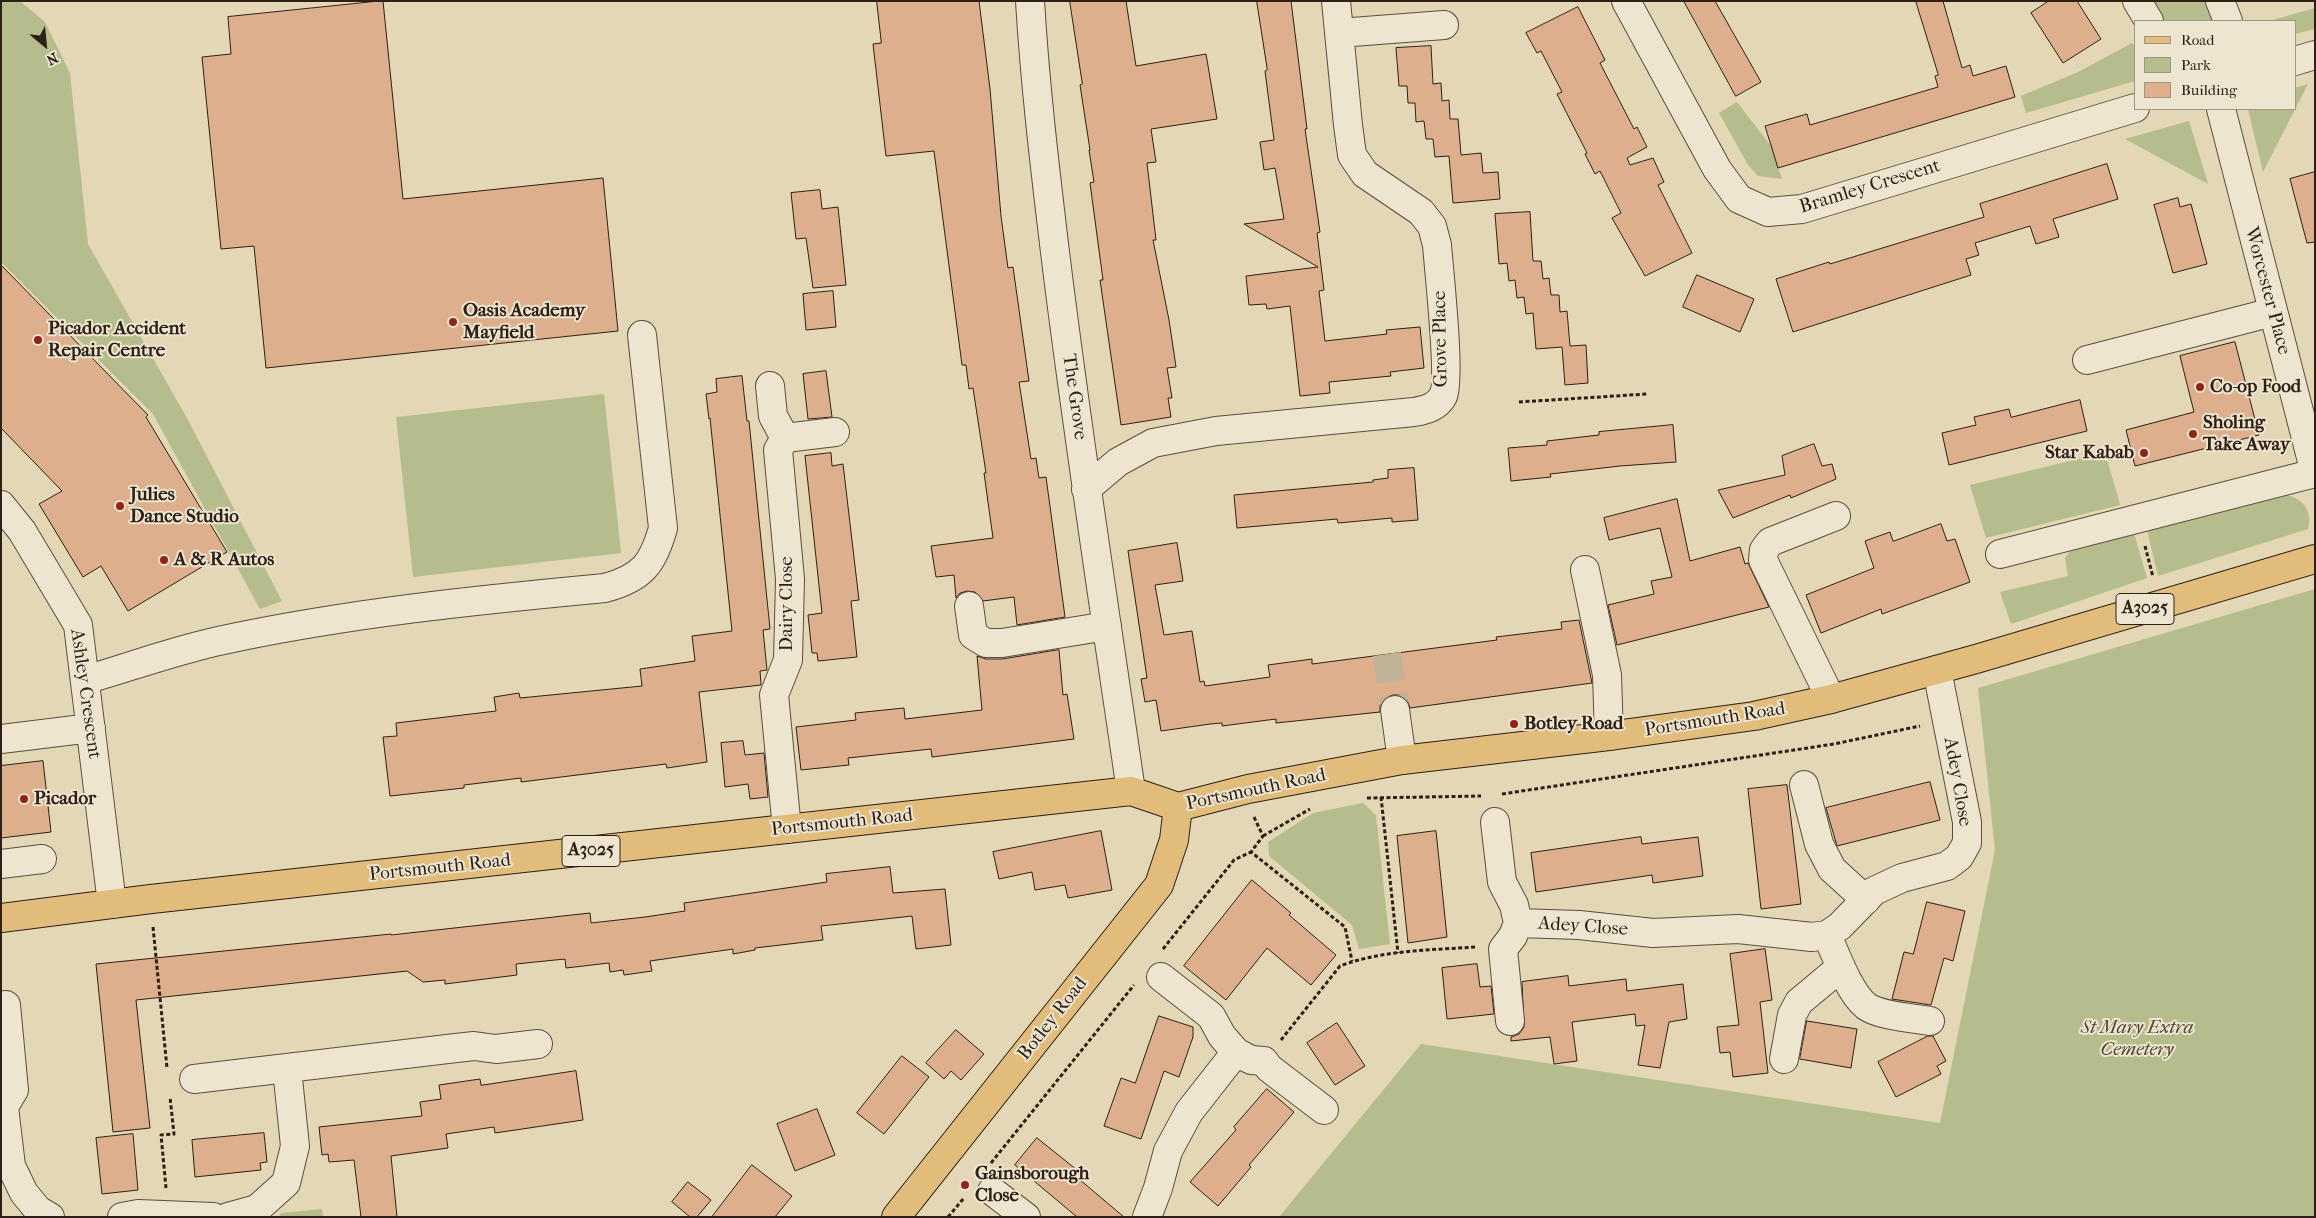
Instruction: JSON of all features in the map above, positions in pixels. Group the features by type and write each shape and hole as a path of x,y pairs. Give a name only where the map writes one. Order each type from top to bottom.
{"main road":[{"name":"Portsmouth Road","path":"1,918 151,899 1131,791 1178,807 1248,789 1390,762 1609,736 1754,716 1831,699 1937,670 2315,559"},
{"name":"Botley Road","path":"896,1217 1159,886 1174,840 1178,807"}],"street":[{"name":"The Grove","path":"1030,1 1040,124 1086,489 1131,791"},
{"name":"Grove Place","path":"1086,489 1118,462 1153,443 1216,431 1414,412 1431,408 1444,395 1446,373 1440,278 1437,246 1432,226 1421,212 1365,174 1352,155 1336,1"},
{"name":"Bramley Crescent","path":"1626,1 1717,169 1739,199 1768,212 1802,210 2134,108"},
{"path":"2137,1 2148,20"},
{"path":"2220,1 2228,20"},
{"path":"1339,33 1444,24"},
{"path":"2296,61 2315,55"},
{"name":"Worcester Place","path":"2221,110 2315,473"},
{"path":"2087,360 2273,312"},
{"path":"84,680 221,641 331,620 473,601 605,588 626,582 643,570 656,551 663,528 642,335"},
{"path":"770,386 773,416 785,438 835,432"},
{"name":"Dairy Close","path":"785,438 778,450 790,579 788,660 774,695 787,829"},
{"path":"2000,554 2315,473"},
{"name":"Ashley Crescent","path":"1,505 22,532 78,625 112,904"},
{"path":"1831,699 1762,560 1764,550 1770,542 1836,516"},
{"path":"1585,570 1606,675 1609,736"},
{"path":"969,606 973,635 986,642 1002,643 1106,626"},
{"name":"Adey Close","path":"1518,923 1579,925 1653,933 1738,929 1812,936 1827,935 1840,926 1874,891 1902,878 1948,866 1959,857 1967,843 1966,822 1937,670"},
{"path":"1390,762 1395,710"},
{"path":"1,740 91,728"},
{"path":"1804,785 1819,844 1832,869 1866,900"},
{"name":"Adey Close","path":"1494,809 1502,882 1514,904 1518,923 1513,936 1503,948"},
{"path":"1,864 42,859"},
{"path":"1827,935 1847,977 1868,1007 1880,1012 1930,1021"},
{"path":"1503,948 1510,1022"},
{"path":"1160,965 1211,1016 1222,1036 1236,1052 1251,1060 1264,1061 1269,1068 1324,1110"},
{"path":"1784,1060 1792,1015 1799,1002 1847,977"},
{"path":"6,1004 14,1090 3,1107 11,1166 24,1194 38,1210 50,1217"},
{"path":"181,1077 287,1069 474,1046 496,1049 538,1044"},
{"path":"1147,1217 1168,1151 1189,1112 1236,1052"},
{"path":"228,1217 257,1209 286,1183 295,1146 287,1069"},
{"path":"982,1185 1026,1217"},
{"path":"122,1217 138,1214 213,1217"}],"path":[{"path":"1519,402 1647,394"},
{"path":"2138,519 2154,581 2176,575 2183,597"},
{"path":"1494,809 1946,721"},
{"path":"1390,762 1381,797 1398,953"},
{"path":"1248,789 1253,814 1263,836"},
{"path":"1359,798 1483,796"},
{"path":"1160,965 1234,860 1251,852 1263,836 1311,808"},
{"path":"1251,852 1345,927 1352,961"},
{"path":"151,899 181,1077"},
{"path":"1264,1061 1340,966 1352,961 1398,953 1476,946 1503,948"},
{"path":"948,1217 982,1185 1135,984"},
{"path":"169,1214 161,1136 174,1134 170,1095"}],"green space":[{"path":"1,1 20,1 45,22 70,73 88,244 188,420 282,601 260,609 153,414 1,262"},
{"path":"2148,1 2209,1 2217,20 2158,20"},
{"path":"2315,8 2315,29 2296,34 2296,20 2273,20"},
{"path":"2132,43 2134,46 2134,81 2026,113 2021,96 2078,72"},
{"path":"2308,84 2296,107 2296,88"},
{"path":"1737,102 1771,146 1782,179 1758,176 1748,165 1719,113"},
{"path":"2248,110 2295,110 2263,172"},
{"path":"2189,121 2208,184 2125,139"},
{"path":"604,394 621,553 413,577 396,417"},
{"path":"2095,455 2108,462 2120,505 1986,538 1970,485"},
{"path":"2283,494 2296,498 2307,510 2309,516 2308,529 2158,576 2147,530"},
{"path":"2134,533 2147,578 2011,624 2000,592 2068,576 2065,558 2070,551"},
{"name":"St Mary Extra Cemetery","path":"2315,589 2315,1217 1279,1217 1421,1044 1940,1123 1995,850 1978,688"},
{"path":"1363,803 1376,815 1390,944 1359,949 1352,925 1269,856 1268,842 1313,813"},
{"path":"322,1209 323,1217 279,1217 281,1213"}],"building":[{"path":"383,1 403,199 603,178 618,331 266,368 254,246 221,249 202,57 231,54 228,17"},
{"path":"877,1 979,1 990,89 1001,216 1008,268 1013,267 1029,381 1019,382 1031,459 1036,458 1039,478 1046,477 1065,617 1017,625 1014,597 983,601 975,592 967,591 960,593 956,598 954,575 936,577 931,546 993,538 984,473 986,473 973,388 969,389 966,365 962,365 934,151 886,156 873,44 881,43"},
{"path":"1070,1 1126,1 1136,66 1206,54 1217,119 1151,129 1156,162 1147,163 1156,240 1153,240 1176,367 1167,368 1172,398 1168,398 1171,417 1121,425 1100,280 1103,280 1090,183 1094,182"},
{"path":"1257,1 1291,1 1307,129 1305,129 1320,232 1317,233 1324,290 1319,291 1325,341 1387,334 1386,330 1420,327 1424,368 1390,372 1391,376 1329,382 1330,393 1300,396 1290,306 1267,309 1266,304 1249,305 1246,276 1318,267 1244,224 1284,219 1275,168 1264,170 1260,142 1274,140 1265,71 1267,70"},
{"path":"1684,1 1715,1 1761,82 1736,96"},
{"path":"1916,1 1943,1 1962,68 1970,65 1973,76 2006,66 2015,97 1778,168 1765,126 1807,114 1810,125 1938,87 1935,76 1938,75"},
{"path":"2049,1 2077,1 2101,39 2063,63 2031,13"},
{"path":"1578,7 1605,60 1600,63 1634,129 1637,127 1647,147 1627,158 1630,165 1653,158 1664,182 1658,185 1692,253 1645,276 1612,218 1621,213 1600,171 1595,174 1585,154 1587,153 1557,94 1562,92 1541,51 1537,53 1526,33"},
{"path":"1431,46 1433,84 1441,83 1442,101 1449,100 1450,119 1458,119 1461,155 1481,153 1483,173 1498,172 1500,199 1453,203 1449,156 1435,157 1433,139 1426,139 1424,121 1416,122 1415,103 1408,103 1407,86 1399,86 1396,48"},
{"path":"2107,164 2118,199 2053,219 2059,237 2036,244 2030,226 1975,243 1979,255 1966,259 1971,275 1793,332 1776,279 1984,217 1980,204"},
{"path":"2315,172 2315,242 2307,243 2290,179"},
{"path":"820,190 822,209 838,207 846,285 813,288 806,238 796,239 791,193"},
{"path":"2178,198 2180,207 2191,204 2207,264 2173,273 2154,205"},
{"path":"1530,212 1533,261 1541,261 1543,279 1549,278 1551,295 1559,295 1560,312 1567,311 1570,346 1586,345 1588,383 1565,385 1562,347 1536,349 1533,313 1526,314 1524,297 1517,298 1515,280 1509,281 1507,263 1499,264 1495,214"},
{"path":"1,265 148,415 146,417 227,552 128,611 101,566 83,577 39,504 62,491 1,428"},
{"path":"1697,275 1754,299 1740,332 1683,307"},
{"path":"833,291 836,327 806,330 803,294"},
{"path":"2235,342 2259,435 2135,466 2126,430 2194,412 2180,356"},
{"path":"826,371 832,417 808,419 803,374"},
{"path":"742,376 747,421 749,421 770,629 763,630 767,670 760,671 761,685 699,692 707,762 667,768 666,764 521,782 521,778 464,785 464,788 390,796 383,737 397,736 396,723 496,711 494,697 519,693 520,698 642,686 640,669 695,661 692,636 732,631 706,394 717,392 716,379"},
{"path":"2080,400 2087,431 1949,465 1942,433 1976,425 1974,417 2009,409 2011,417"},
{"path":"1673,425 1676,462 1550,474 1551,477 1511,481 1508,448 1547,445 1547,441 1599,435 1599,432"},
{"path":"1814,444 1822,466 1832,464 1836,479 1791,498 1790,495 1733,518 1718,490 1785,475 1782,456"},
{"path":"831,453 832,466 843,464 859,600 851,601 857,657 818,661 817,653 812,653 808,615 822,613 805,456"},
{"path":"1414,468 1418,520 1392,522 1392,518 1338,523 1337,519 1237,528 1234,495 1373,482 1373,480 1388,478 1388,470"},
{"path":"1677,499 1690,561 1740,547 1745,564 1748,563 1769,607 1617,645 1608,605 1654,594 1651,581 1672,577 1660,528 1609,540 1604,518"},
{"path":"1941,524 1947,541 1955,539 1970,582 1882,614 1881,609 1821,633 1806,595 1874,568 1865,541 1890,532 1893,541"},
{"path":"1177,543 1183,581 1155,585 1164,635 1192,631 1200,682 1204,681 1205,686 1270,677 1268,665 1312,659 1312,664 1497,640 1496,637 1562,629 1561,622 1579,620 1592,683 1410,708 1407,700 1400,695 1393,695 1385,698 1380,705 1380,712 1276,723 1276,719 1222,726 1222,723 1210,724 1161,731 1156,700 1145,702 1141,679 1147,678 1128,551"},
{"path":"1059,650 1063,695 1067,694 1074,739 932,757 931,749 848,758 849,765 801,770 796,727 856,720 855,713 904,708 905,719 982,710 977,656 986,659 1002,659"},
{"path":"743,741 745,755 764,753 768,797 750,799 748,784 725,787 721,743"},
{"name":"Picador","path":"43,761 51,832 1,838 1,766"},
{"path":"1930,782 1940,820 1837,846 1826,808"},
{"path":"1787,785 1801,904 1761,909 1748,789"},
{"path":"1101,831 1112,890 1068,898 1065,885 1035,890 1032,872 999,879 993,852"},
{"path":"1436,831 1447,937 1408,943 1397,836"},
{"path":"1641,837 1642,844 1698,837 1703,876 1653,883 1652,875 1536,892 1531,853"},
{"path":"890,867 893,893 945,889 951,945 916,949 912,916 821,926 823,940 755,948 755,950 733,954 733,949 650,961 652,971 624,975 623,970 610,972 609,963 566,968 565,959 516,964 517,975 445,984 445,980 423,982 407,971 136,1000 150,1128 113,1132 96,964 590,913 591,923 645,917 685,911 684,903 827,882 826,874"},
{"path":"1252,880 1336,955 1311,985 1267,948 1226,1000 1184,966"},
{"path":"1927,902 1965,911 1953,961 1944,958 1931,1005 1892,999 1904,952 1913,954"},
{"path":"1765,949 1772,1000 1760,1002 1768,1073 1733,1077 1730,1052 1720,1053 1717,1027 1739,1025 1730,954"},
{"path":"1477,964 1480,987 1491,986 1494,1014 1447,1019 1442,968"},
{"path":"1568,976 1569,986 1626,979 1627,991 1683,984 1687,1019 1669,1022 1660,1068 1638,1065 1645,1025 1636,1026 1635,1014 1572,1022 1577,1061 1554,1064 1550,1037 1511,1041 1511,1037 1519,1034 1524,1027 1522,982"},
{"path":"1159,1016 1193,1027 1193,1037 1179,1077 1164,1071 1141,1139 1104,1126 1121,1078 1135,1083"},
{"path":"1807,1021 1857,1029 1851,1068 1800,1059"},
{"path":"1337,1023 1365,1066 1335,1085 1307,1043"},
{"path":"956,1030 984,1054 961,1080 951,1071 944,1079 926,1063"},
{"path":"1928,1036 1933,1036 1946,1061 1937,1066 1941,1074 1896,1097 1878,1062"},
{"path":"902,1056 929,1077 884,1134 857,1113"},
{"path":"576,1071 583,1120 495,1133 494,1127 446,1134 448,1148 391,1156 397,1217 361,1217 354,1160 329,1162 328,1154 322,1155 319,1127 422,1116 420,1102 441,1099 439,1085 480,1079 481,1085"},
{"path":"1267,1089 1294,1112 1249,1165 1251,1167 1218,1206 1190,1182 1236,1130 1234,1127"},
{"path":"817,1109 835,1155 795,1171 777,1124"},
{"path":"264,1133 267,1162 260,1163 261,1170 195,1177 192,1140"},
{"path":"133,1134 138,1190 102,1194 96,1138"},
{"path":"1037,1138 1077,1170 1073,1174 1124,1217 1077,1217 1015,1165"},
{"path":"752,1165 792,1196 775,1217 712,1217"},
{"path":"688,1182 711,1200 697,1217 690,1217 672,1202"}],"tunnel":[{"path":"1387,654 1395,710"}],"place":[{"name":"Oasis Academy Mayfield","path":"453,322"},
{"name":"Picador Accident Repair Centre","path":"38,340"},
{"name":"Co-op Food","path":"2200,387"},
{"name":"Sholing Take Away","path":"2193,434"},
{"name":"Star Kabab","path":"2144,453"},
{"name":"Julies Dance Studio","path":"120,506"},
{"name":"A & R Autos","path":"164,560"},
{"name":"Botley Road","path":"1514,724"},
{"name":"Picador","path":"24,799"},
{"name":"Gainsborough Close","path":"965,1185"}]}
